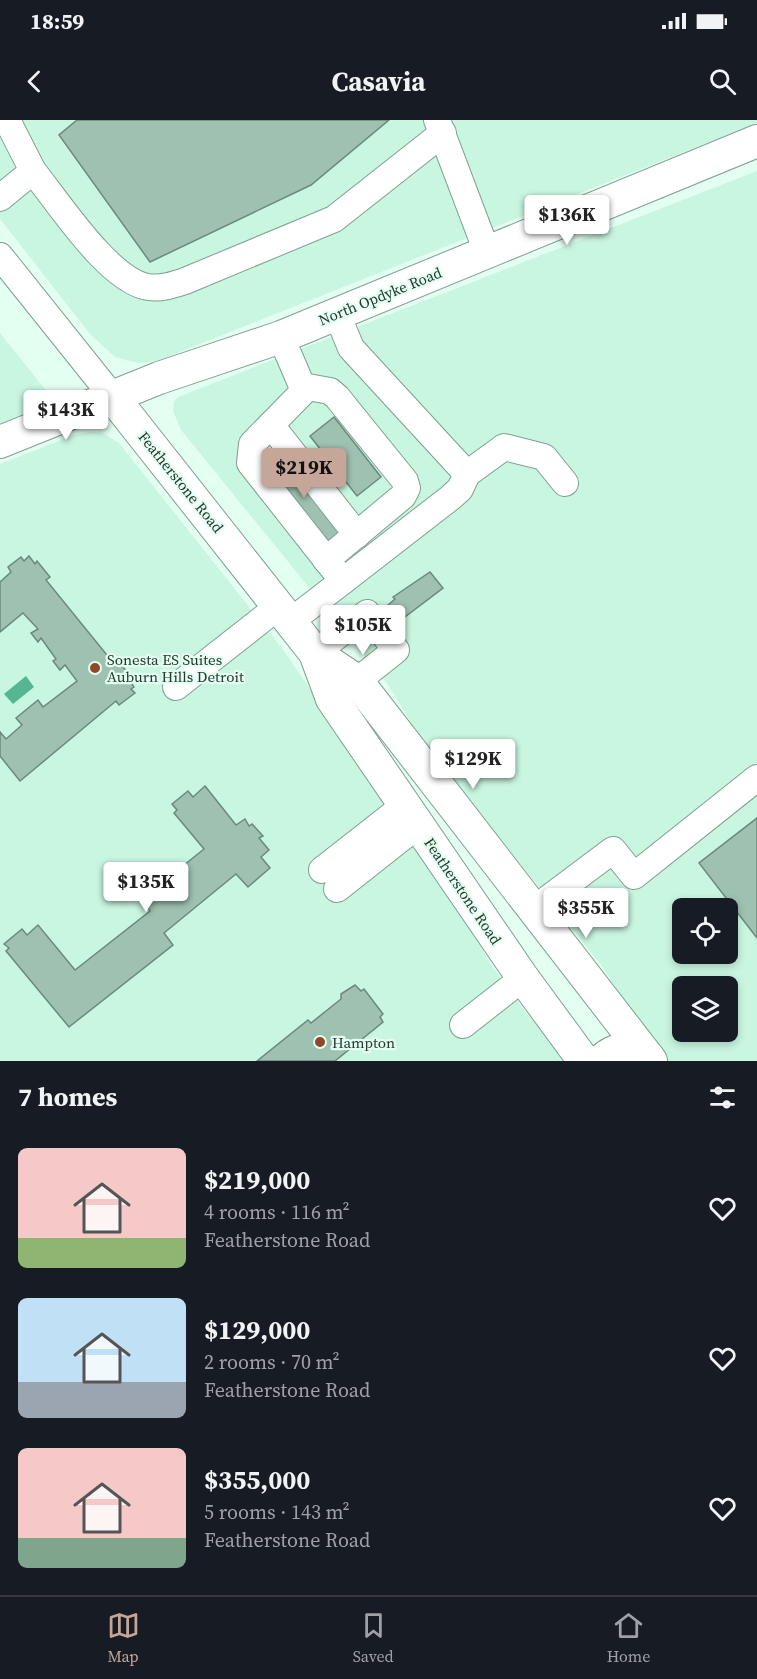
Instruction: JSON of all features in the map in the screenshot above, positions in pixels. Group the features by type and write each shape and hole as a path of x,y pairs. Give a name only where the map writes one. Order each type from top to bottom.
{"main road":[{"name":"North Opdyke Road","path":"0,442 112,396 281,337 757,141"},
{"name":"Featherstone Road","path":"112,396 315,654 332,699 522,978 584,1061"},
{"name":"Featherstone Road","path":"315,654 357,681 650,1059"},
{"path":"601,1061 620,1049 637,1051 650,1059"}],"street":[{"path":"7,120 33,171 113,269 137,284 161,287 185,281 334,219 440,126 487,252"},
{"path":"0,198 33,171"},
{"name":"Featherstone Road","path":"0,256 112,396"},
{"path":"337,314 351,348 467,474"},
{"path":"281,337 302,386 302,393 292,406 252,444 249,454 250,463 343,582"},
{"path":"302,386 330,391 337,397 405,481 408,488 403,496 326,561"},
{"path":"271,425 357,535"},
{"path":"176,687 285,614 343,582 455,493 467,474 504,447 544,458 565,483"},
{"path":"315,654 367,613 396,650 357,681"},
{"path":"533,910 613,849 634,876 757,778"},
{"path":"330,880 411,815"},
{"path":"463,1025 522,978"}],"shaded area":[{"path":"0,120 757,120 757,123 157,361 138,363 115,357 90,334 0,219"},
{"path":"757,171 757,1061 664,1061 650,1044 602,966 424,744 389,686 181,430 173,411 174,402 178,397"},
{"path":"0,333 60,408 0,430"},
{"path":"91,432 103,433 119,443 284,651 466,915 487,959 523,1009 570,1061 0,1061 0,464 74,435"},
{"path":"26,676 34,687 13,704 4,694"}],"building":[{"path":"77,120 389,120 311,185 150,262 59,135"},
{"path":"334,417 381,477 357,496 310,436"},
{"path":"276,451 345,536 330,547 262,462"},
{"name":"Sonesta ES Suites Auburn Hills Detroit","path":"29,556 35,564 37,561 50,577 46,580 115,665 119,662 132,678 130,681 134,687 131,689 135,693 119,705 116,701 20,781 0,756 0,732 6,739 22,725 16,718 38,700 43,707 77,681 65,665 60,670 53,661 56,659 41,638 38,642 31,633 38,629 23,613 0,632 0,582 11,572 8,567 21,557 24,561"},
{"path":"430,572 443,588 393,626 381,611 395,599 393,597"},
{"path":"205,786 236,825 245,819 249,826 252,824 263,836 259,838 269,850 261,857 270,868 248,887 236,874 164,933 173,945 69,1027 6,951 9,948 4,944 22,929 27,935 38,925 75,970 150,911 142,899 204,849 174,813 177,810 172,804 188,791 193,797"},
{"path":"757,818 757,938 738,913 738,898 726,898 699,863"},
{"name":"Hampton","path":"355,985 361,991 364,989 383,1014 380,1017 383,1022 335,1061 257,1061 308,1020 311,1023 341,999 341,994"}],"place":[{"name":"Sonesta ES Suites Auburn Hills Detroit","path":"95,668"},
{"name":"Hampton","path":"320,1042"}]}
